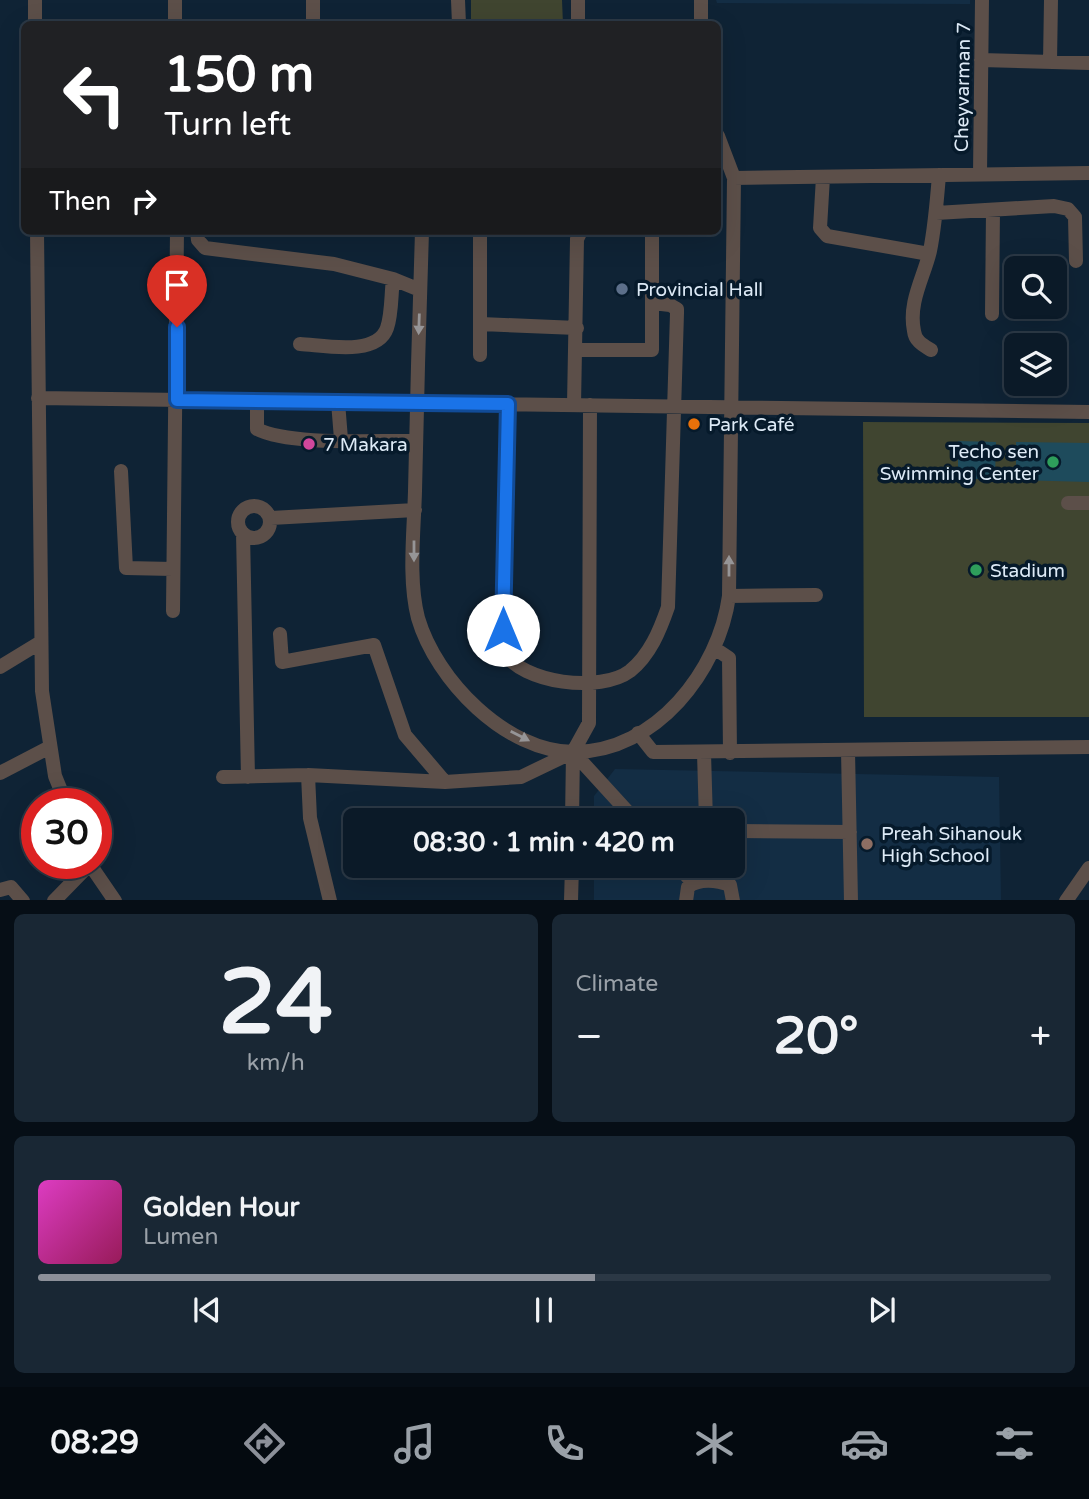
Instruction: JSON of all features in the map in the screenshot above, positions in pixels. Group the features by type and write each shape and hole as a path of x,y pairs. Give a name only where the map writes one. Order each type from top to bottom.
{"street":[{"path":"35,0 35,21"},
{"path":"175,0 175,21"},
{"path":"313,0 313,21"},
{"path":"458,0 459,21"},
{"path":"578,0 578,21"},
{"path":"701,0 701,21"},
{"name":"Cheyvarman 7","path":"980,174 982,0"},
{"path":"1051,0 1051,62"},
{"path":"981,60 1089,64"},
{"path":"422,235 416,403 418,616 433,655 454,685 479,710 511,732 532,742 573,752 595,750 638,733 665,716 702,673 725,622 729,596 734,178 721,144"},
{"path":"734,178 1089,173"},
{"path":"931,350 919,343 914,332 917,286 929,254 939,175"},
{"path":"823,177 820,228 827,236 929,254"},
{"path":"936,213 1054,206 1068,209 1075,217 1076,261"},
{"path":"992,314 993,210"},
{"path":"37,235 42,691 55,776 60,788"},
{"path":"173,611 177,235"},
{"path":"197,235 205,248 312,260 393,279 420,290"},
{"path":"480,235 480,355"},
{"path":"574,405 579,235"},
{"path":"652,235 652,350"},
{"path":"300,344 363,346 381,338 387,329 393,279"},
{"path":"508,404 503,651 518,669 538,678 613,680 640,662 653,643 668,607 677,309 670,305 653,303"},
{"path":"481,324 577,328"},
{"path":"577,350 676,350"},
{"path":"38,398 1089,412"},
{"path":"257,401 257,429 264,433 416,441"},
{"path":"338,402 341,439"},
{"path":"572,808 573,752 589,723 590,405"},
{"path":"121,471 126,568 173,569"},
{"path":"1068,503 1089,503"},
{"path":"248,777 243,533 238,519 249,506 259,506 271,518 415,510"},
{"path":"243,533 253,539 261,537 268,531 271,518"},
{"path":"729,596 816,595"},
{"path":"281,634 282,662 374,645 405,735 445,782"},
{"path":"0,667 41,642"},
{"path":"714,648 729,658 730,753"},
{"path":"638,733 653,752 1089,747"},
{"path":"0,773 50,747"},
{"path":"848,751 851,900"},
{"path":"223,778 309,775 445,782 521,777 573,752"},
{"path":"573,752 624,808"},
{"path":"704,753 705,808"},
{"path":"309,775 310,818 330,900"},
{"path":"745,831 850,832"},
{"path":"1067,900 1084,887 1089,868"},
{"path":"571,900 572,878"},
{"path":"686,900 688,887 702,878"},
{"path":"706,878 730,885 733,900"},
{"path":"55,900 75,879"},
{"path":"100,879 114,900"},
{"path":"0,890 11,887 22,900"}],"shaded area":[{"path":"716,0 970,0 970,4 717,3"},
{"path":"958,441 996,442 995,479 958,479"},
{"name":"Techo sen Swimming Center","path":"1016,442 1089,443 1089,482 1016,480"},
{"name":"Preah Sihanouk High School","path":"615,769 999,777 1001,900 594,900 594,878 745,878 745,808 594,808 594,796"}],"green space":[{"path":"471,0 562,0 563,21 471,21"},
{"name":"Stadium","path":"863,422 1089,423 1089,717 864,717"}],"place":[{"name":"Provincial Hall","path":"622,289"},
{"name":"Park Café","path":"694,424"},
{"name":"7 Makara","path":"309,444"},
{"name":"Techo sen Swimming Center","path":"1053,462"},
{"name":"Stadium","path":"976,570"},
{"name":"Preah Sihanouk High School","path":"867,844"}],"route":[{"path":"177,327 177,400 508,404 503,630"}]}
